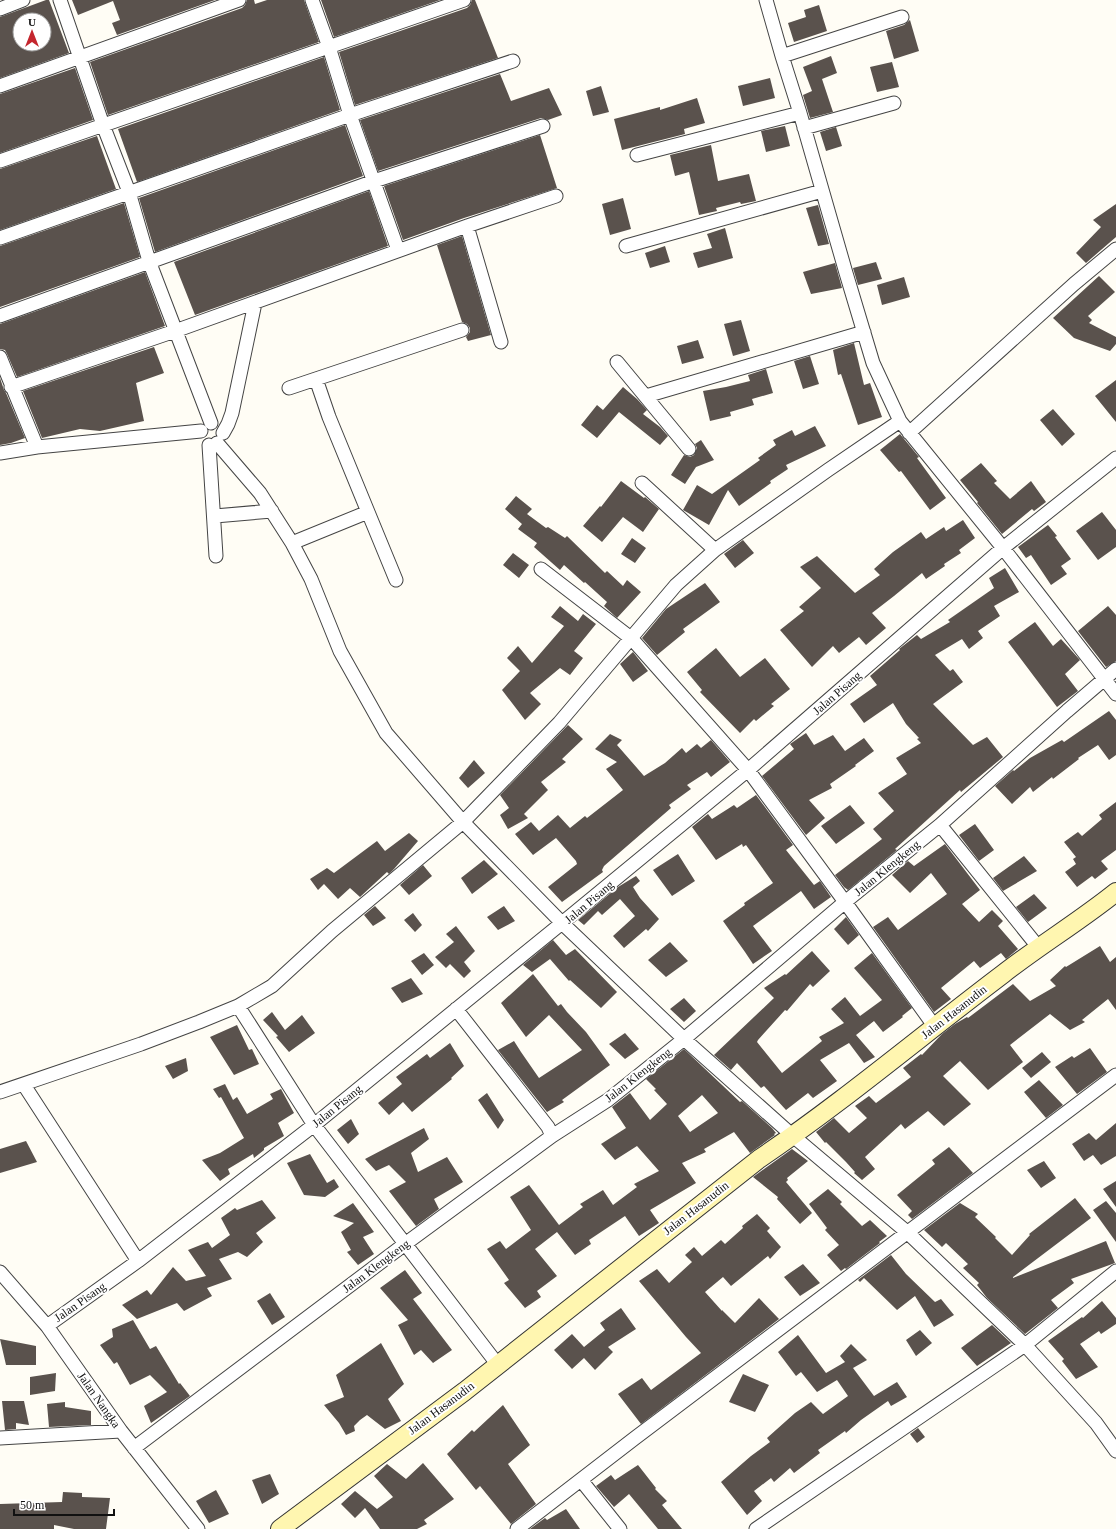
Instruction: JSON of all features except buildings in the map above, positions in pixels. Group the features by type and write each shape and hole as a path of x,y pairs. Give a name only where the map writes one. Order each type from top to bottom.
{"main road":[{"name":"Jalan Hasanudin","path":"280,1529 465,1391 758,1159 793,1136 1003,973 1116,892"}],"street":[{"path":"0,9 23,0"},
{"path":"60,0 103,125 129,192 150,261 175,331 206,427"},
{"path":"0,86 239,0"},
{"path":"312,0 329,47 350,115 398,250"},
{"path":"0,161 464,0"},
{"path":"766,0 873,363 900,421 1003,548 1116,694"},
{"path":"782,56 902,17"},
{"path":"0,238 350,115 513,61"},
{"path":"804,128 894,103"},
{"path":"637,155 800,113"},
{"path":"0,316 374,181 543,126"},
{"path":"626,246 822,191"},
{"path":"11,387 175,331 466,226 556,196"},
{"path":"466,226 501,342"},
{"path":"909,433 1074,284 1116,249"},
{"path":"206,427 200,435 203,441 216,440 228,424 232,413 255,302"},
{"path":"289,388 462,330"},
{"path":"646,396 864,332"},
{"path":"0,357 11,387 37,447"},
{"path":"617,362 689,449"},
{"path":"316,379 329,416 396,580"},
{"path":"0,1092 141,1044 238,1006 272,986 332,931 462,822 559,723 632,639 676,585 715,550 900,421"},
{"path":"0,453 37,447 206,427 216,424 221,428 216,440 216,556"},
{"path":"216,440 260,493 292,543 311,579 340,650 386,733 462,822 562,923 684,1039 793,1136 908,1233 1025,1345 1096,1423 1116,1451"},
{"name":"Jalan Pisang","path":"47,1326 138,1261 314,1125 748,770 1003,548 1116,458"},
{"path":"642,483 715,550"},
{"path":"215,516 272,511"},
{"path":"292,543 368,512"},
{"path":"541,569 632,639 748,770 935,1027"},
{"name":"Jalan Klengkeng","path":"134,1448 405,1244 552,1136 608,1100 684,1039 845,902 940,825 1104,678 1116,669"},
{"path":"940,825 1039,948"},
{"path":"238,1006 314,1125 498,1365"},
{"path":"456,1009 548,1127 552,1136"},
{"path":"517,1529 1116,1075"},
{"path":"24,1085 138,1261"},
{"path":"756,1529 1025,1345 1116,1271"},
{"name":"Jalan Nangka","path":"0,1272 47,1326 121,1431 198,1529"},
{"path":"0,1438 121,1431"},
{"path":"581,1480 620,1529"}]}
